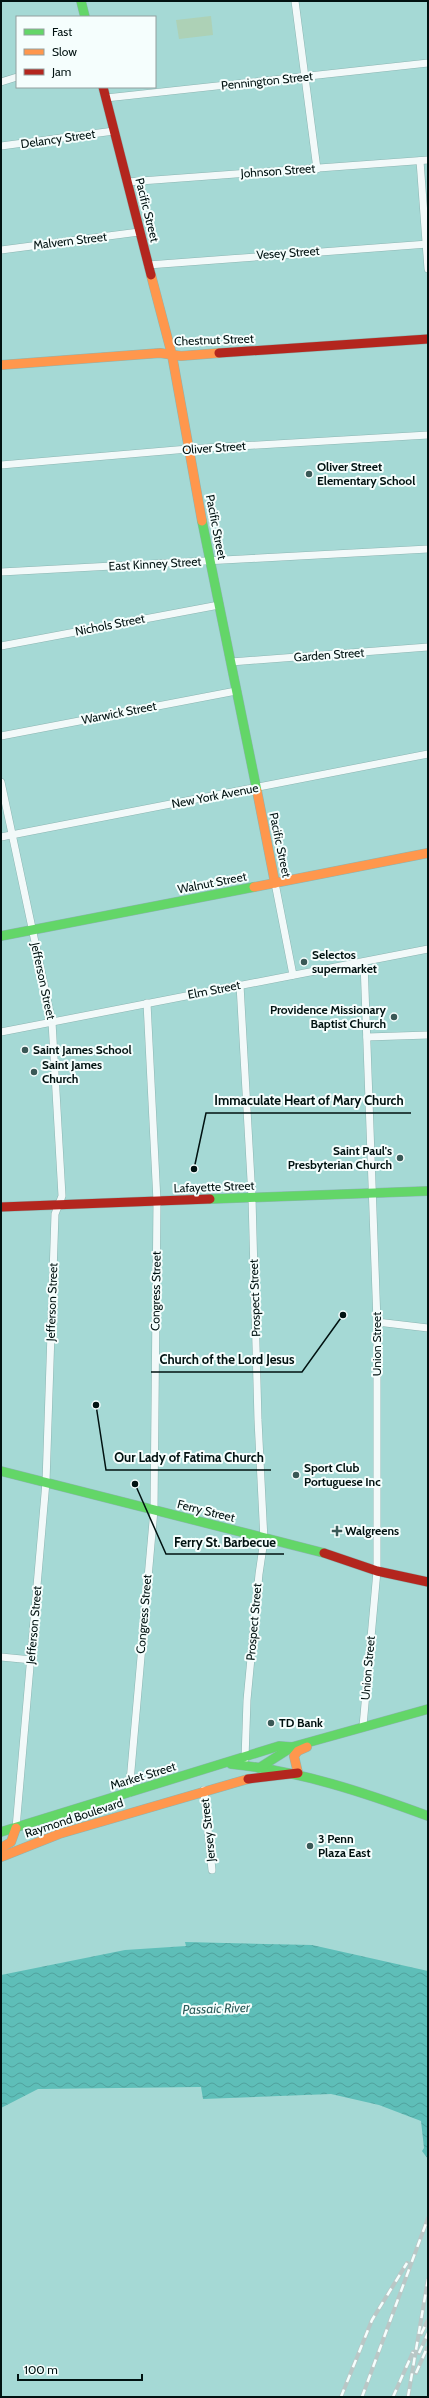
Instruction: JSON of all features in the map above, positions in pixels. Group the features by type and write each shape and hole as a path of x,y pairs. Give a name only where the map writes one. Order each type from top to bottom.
{"street":[{"path":"81,1 85,16"},
{"path":"295,1 317,169"},
{"name":"Pennington Street","path":"106,98 428,63"},
{"path":"1,82 16,77"},
{"name":"Pacific Street","path":"103,88 172,354 188,449 293,975"},
{"name":"Delancy Street","path":"1,146 114,131"},
{"name":"Johnson Street","path":"127,182 428,160"},
{"path":"420,161 428,269"},
{"name":"Malvern Street","path":"1,250 140,232"},
{"name":"Vesey Street","path":"148,265 427,244"},
{"name":"Chestnut Street","path":"1,365 160,353 181,356 428,339"},
{"name":"Oliver Street","path":"1,465 188,449 428,435"},
{"name":"East Kinney Street","path":"1,572 428,549"},
{"name":"Nichols Street","path":"1,646 219,604"},
{"name":"Garden Street","path":"231,662 428,647"},
{"name":"Warwick Street","path":"1,736 236,691"},
{"name":"New York Avenue","path":"1,837 428,754"},
{"name":"Jefferson Street","path":"1,782 52,1022 62,1196 55,1214 46,1482 32,1660 16,1828"},
{"name":"Walnut Street","path":"1,936 428,853"},
{"name":"Elm Street","path":"1,1032 428,949"},
{"name":"Union Street","path":"363,1726 377,1571 377,1322 364,962"},
{"name":"Prospect Street","path":"240,985 252,1198 258,1420 264,1540 251,1664 245,1760 248,1779"},
{"name":"Congress Street","path":"129,1793 154,1510 157,1201 147,1003"},
{"path":"367,1037 428,1035"},
{"name":"Lafayette Street","path":"1,1207 428,1191"},
{"path":"377,1322 428,1328"},
{"name":"Ferry Street","path":"1,1471 264,1540 326,1554 377,1571 428,1582"},
{"path":"1,1657 32,1660"},
{"path":"245,1760 279,1746 292,1746 428,1709"},
{"path":"298,1773 294,1756 314,1740"},
{"path":"248,1779 262,1766 292,1746"},
{"path":"245,1760 262,1766 298,1773 361,1791 428,1816"},
{"name":"Market Street","path":"1,1832 224,1763 245,1760"},
{"path":"204,1790 248,1779 298,1773"},
{"name":"Raymond Boulevard","path":"1,1857 60,1834 204,1790"},
{"name":"Jersey Street","path":"204,1790 212,1870"},
{"path":"1,1848 11,1842 16,1828"}],"green space":[{"path":"211,16 213,35 179,39 176,20"}],"water":[{"name":"Passaic River","path":"185,1942 312,1945 428,1971 428,2159 422,2151 424,2148 421,2121 379,2105 331,2094 203,2099 201,2087 38,2089 1,2108 1,1975 125,1950 186,1946"}],"railway":[{"path":"362,2397 428,2218"},
{"path":"341,2397 372,2320 407,2263"},
{"path":"408,2397 428,2279"},
{"path":"421,2334 428,2320"},
{"path":"419,2353 428,2333"},
{"path":"416,2373 427,2348"},
{"path":"393,2397 413,2352"}],"traffic: fast":[{"path":"81,1 85,16"},
{"path":"202,521 257,791"},
{"path":"1,936 254,887"},
{"path":"210,1199 428,1191"},
{"path":"1,1471 324,1553"},
{"path":"259,1768 292,1747 428,1709"},
{"path":"1,1832 279,1746 292,1747"},
{"path":"231,1764 257,1767 307,1777 380,1799 428,1816"}],"traffic: slow":[{"path":"151,275 172,355 202,521"},
{"path":"1,365 160,353 181,356 219,353"},
{"path":"257,791 275,883"},
{"path":"254,887 428,853"},
{"path":"298,1773 294,1756 298,1751 307,1747"},
{"path":"1,1857 59,1834 248,1779"},
{"path":"1,1848 11,1842 16,1828"}],"traffic: jam":[{"path":"103,88 151,275"},
{"path":"219,353 428,339"},
{"path":"1,1207 210,1199"},
{"path":"324,1553 377,1571 428,1582"},
{"path":"248,1779 298,1773"}],"place":[{"name":"Oliver Street Elementary School","path":"309,474"},
{"name":"Selectos supermarket","path":"304,962"},
{"name":"Providence Missionary Baptist Church","path":"394,1017"},
{"name":"Saint James School","path":"25,1050"},
{"name":"Saint James Church","path":"34,1072"},
{"name":"Saint Paul's Presbyterian Church","path":"400,1158"},
{"name":"Immaculate Heart of Mary Church","path":"194,1169"},
{"name":"Church of the Lord Jesus","path":"343,1315"},
{"name":"Our Lady of Fatima Church","path":"96,1405"},
{"name":"Sport Club Portuguese Inc","path":"296,1475"},
{"name":"Ferry St. Barbecue","path":"135,1484"},
{"name":"Walgreens","path":"337,1531"},
{"name":"TD Bank","path":"271,1723"},
{"name":"3 Penn Plaza East","path":"310,1846"}]}
